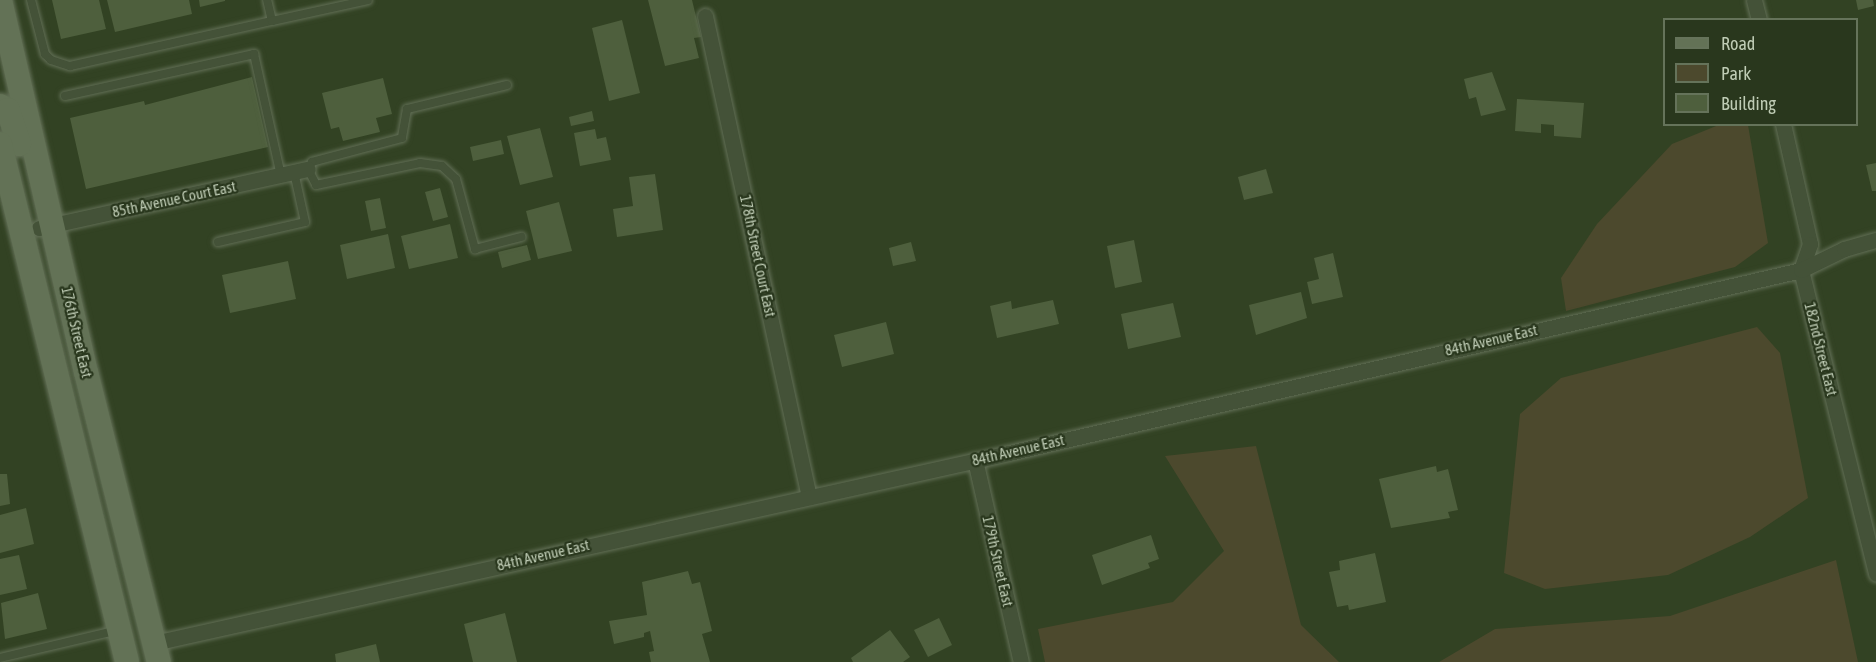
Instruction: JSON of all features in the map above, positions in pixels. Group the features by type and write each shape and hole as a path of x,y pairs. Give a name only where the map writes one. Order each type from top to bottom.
{"main road":[{"name":"176th Street East","path":"0,0 46,226 86,372 157,652"},
{"path":"0,106 8,110 46,226"},
{"name":"176th Street East","path":"0,144 127,662"}],"street":[{"path":"1754,1 1758,18"},
{"name":"178th Street Court East","path":"705,16 809,497"},
{"path":"1783,126 1810,244 1801,270"},
{"name":"85th Avenue Court East","path":"46,226 294,172"},
{"name":"84th Avenue East","path":"157,652 809,497 1801,270 1844,249 1876,240"},
{"name":"182nd Street East","path":"1801,270 1876,574"},
{"name":"179th Street East","path":"975,460 1021,662"}],"lane":[{"path":"31,0 45,54 70,66 368,0"},
{"path":"267,0 272,21"},
{"path":"65,96 254,54 294,172 306,222 218,242"},
{"path":"294,172 312,162 402,138 407,109 507,85"},
{"path":"294,172 316,185 420,163 442,166 456,179 475,249 522,237"},
{"path":"0,658 119,630"}],"green space":[{"path":"1716,126 1748,126 1768,243 1735,267 1566,311 1561,278 1597,224 1672,144"},
{"path":"1757,327 1780,353 1808,498 1750,537 1668,575 1545,589 1504,573 1520,414 1561,378"},
{"path":"1256,446 1301,625 1339,662 1045,662 1038,629 1173,602 1224,551 1165,456"},
{"path":"1836,560 1858,662 1439,662 1495,629 1670,616"}],"building":[{"path":"52,0 99,0 106,29 61,39"},
{"path":"107,0 189,0 192,14 115,32"},
{"path":"199,0 225,0 225,1 200,7"},
{"path":"648,0 692,0 701,37 694,38 699,58 665,66"},
{"path":"1856,0 1873,0 1874,6 1858,10"},
{"path":"622,20 640,93 609,101 592,28"},
{"path":"1492,72 1506,110 1481,116 1476,97 1469,99 1464,79"},
{"path":"252,77 268,147 86,189 70,118 144,101 145,105"},
{"path":"383,78 392,114 376,118 380,132 343,141 339,127 331,129 322,93"},
{"path":"1517,99 1584,103 1581,138 1554,136 1554,125 1541,124 1541,133 1515,131"},
{"path":"592,111 594,121 571,126 569,117"},
{"path":"540,128 553,177 520,185 507,136"},
{"path":"595,129 597,139 606,137 611,160 580,166 574,133"},
{"path":"501,140 504,154 473,161 470,147"},
{"path":"1876,163 1876,191 1872,191 1866,165"},
{"path":"1266,169 1273,193 1244,200 1238,177"},
{"path":"655,174 663,230 617,237 613,209 633,206 629,177"},
{"path":"440,188 448,217 433,221 425,192"},
{"path":"380,198 386,228 371,231 365,201"},
{"path":"559,202 572,251 538,259 526,211"},
{"path":"450,224 458,258 409,269 401,236"},
{"path":"388,234 395,268 347,279 340,245"},
{"path":"1134,240 1142,282 1115,288 1107,246"},
{"path":"911,242 916,261 893,266 889,248"},
{"path":"527,245 531,260 502,268 498,252"},
{"path":"1333,253 1343,297 1312,304 1307,282 1319,279 1314,258"},
{"path":"288,261 296,299 230,313 222,275"},
{"path":"1301,292 1307,318 1256,335 1249,305"},
{"path":"1053,300 1059,324 997,338 990,306 1011,301 1012,309"},
{"path":"1173,303 1181,337 1128,349 1121,314"},
{"path":"886,322 894,354 842,367 834,335"},
{"path":"1436,466 1437,472 1448,469 1458,510 1448,512 1450,518 1391,528 1379,479"},
{"path":"0,474 7,474 10,504 0,506"},
{"path":"26,508 34,544 0,553 0,515"},
{"path":"1151,535 1159,559 1148,563 1150,568 1102,585 1092,555"},
{"path":"1375,553 1386,602 1349,610 1348,605 1337,607 1329,572 1340,570 1339,561"},
{"path":"19,555 27,589 0,595 0,559"},
{"path":"688,571 692,584 700,582 712,631 702,634 710,662 651,662 649,652 654,651 650,631 644,633 644,637 614,644 609,621 647,615 642,582"},
{"path":"38,593 47,629 5,639 1,603"},
{"path":"505,613 517,662 473,662 464,624"},
{"path":"939,618 952,645 928,657 914,630"},
{"path":"890,630 910,657 903,662 853,662 851,658"},
{"path":"376,644 380,662 336,662 335,654"}]}
